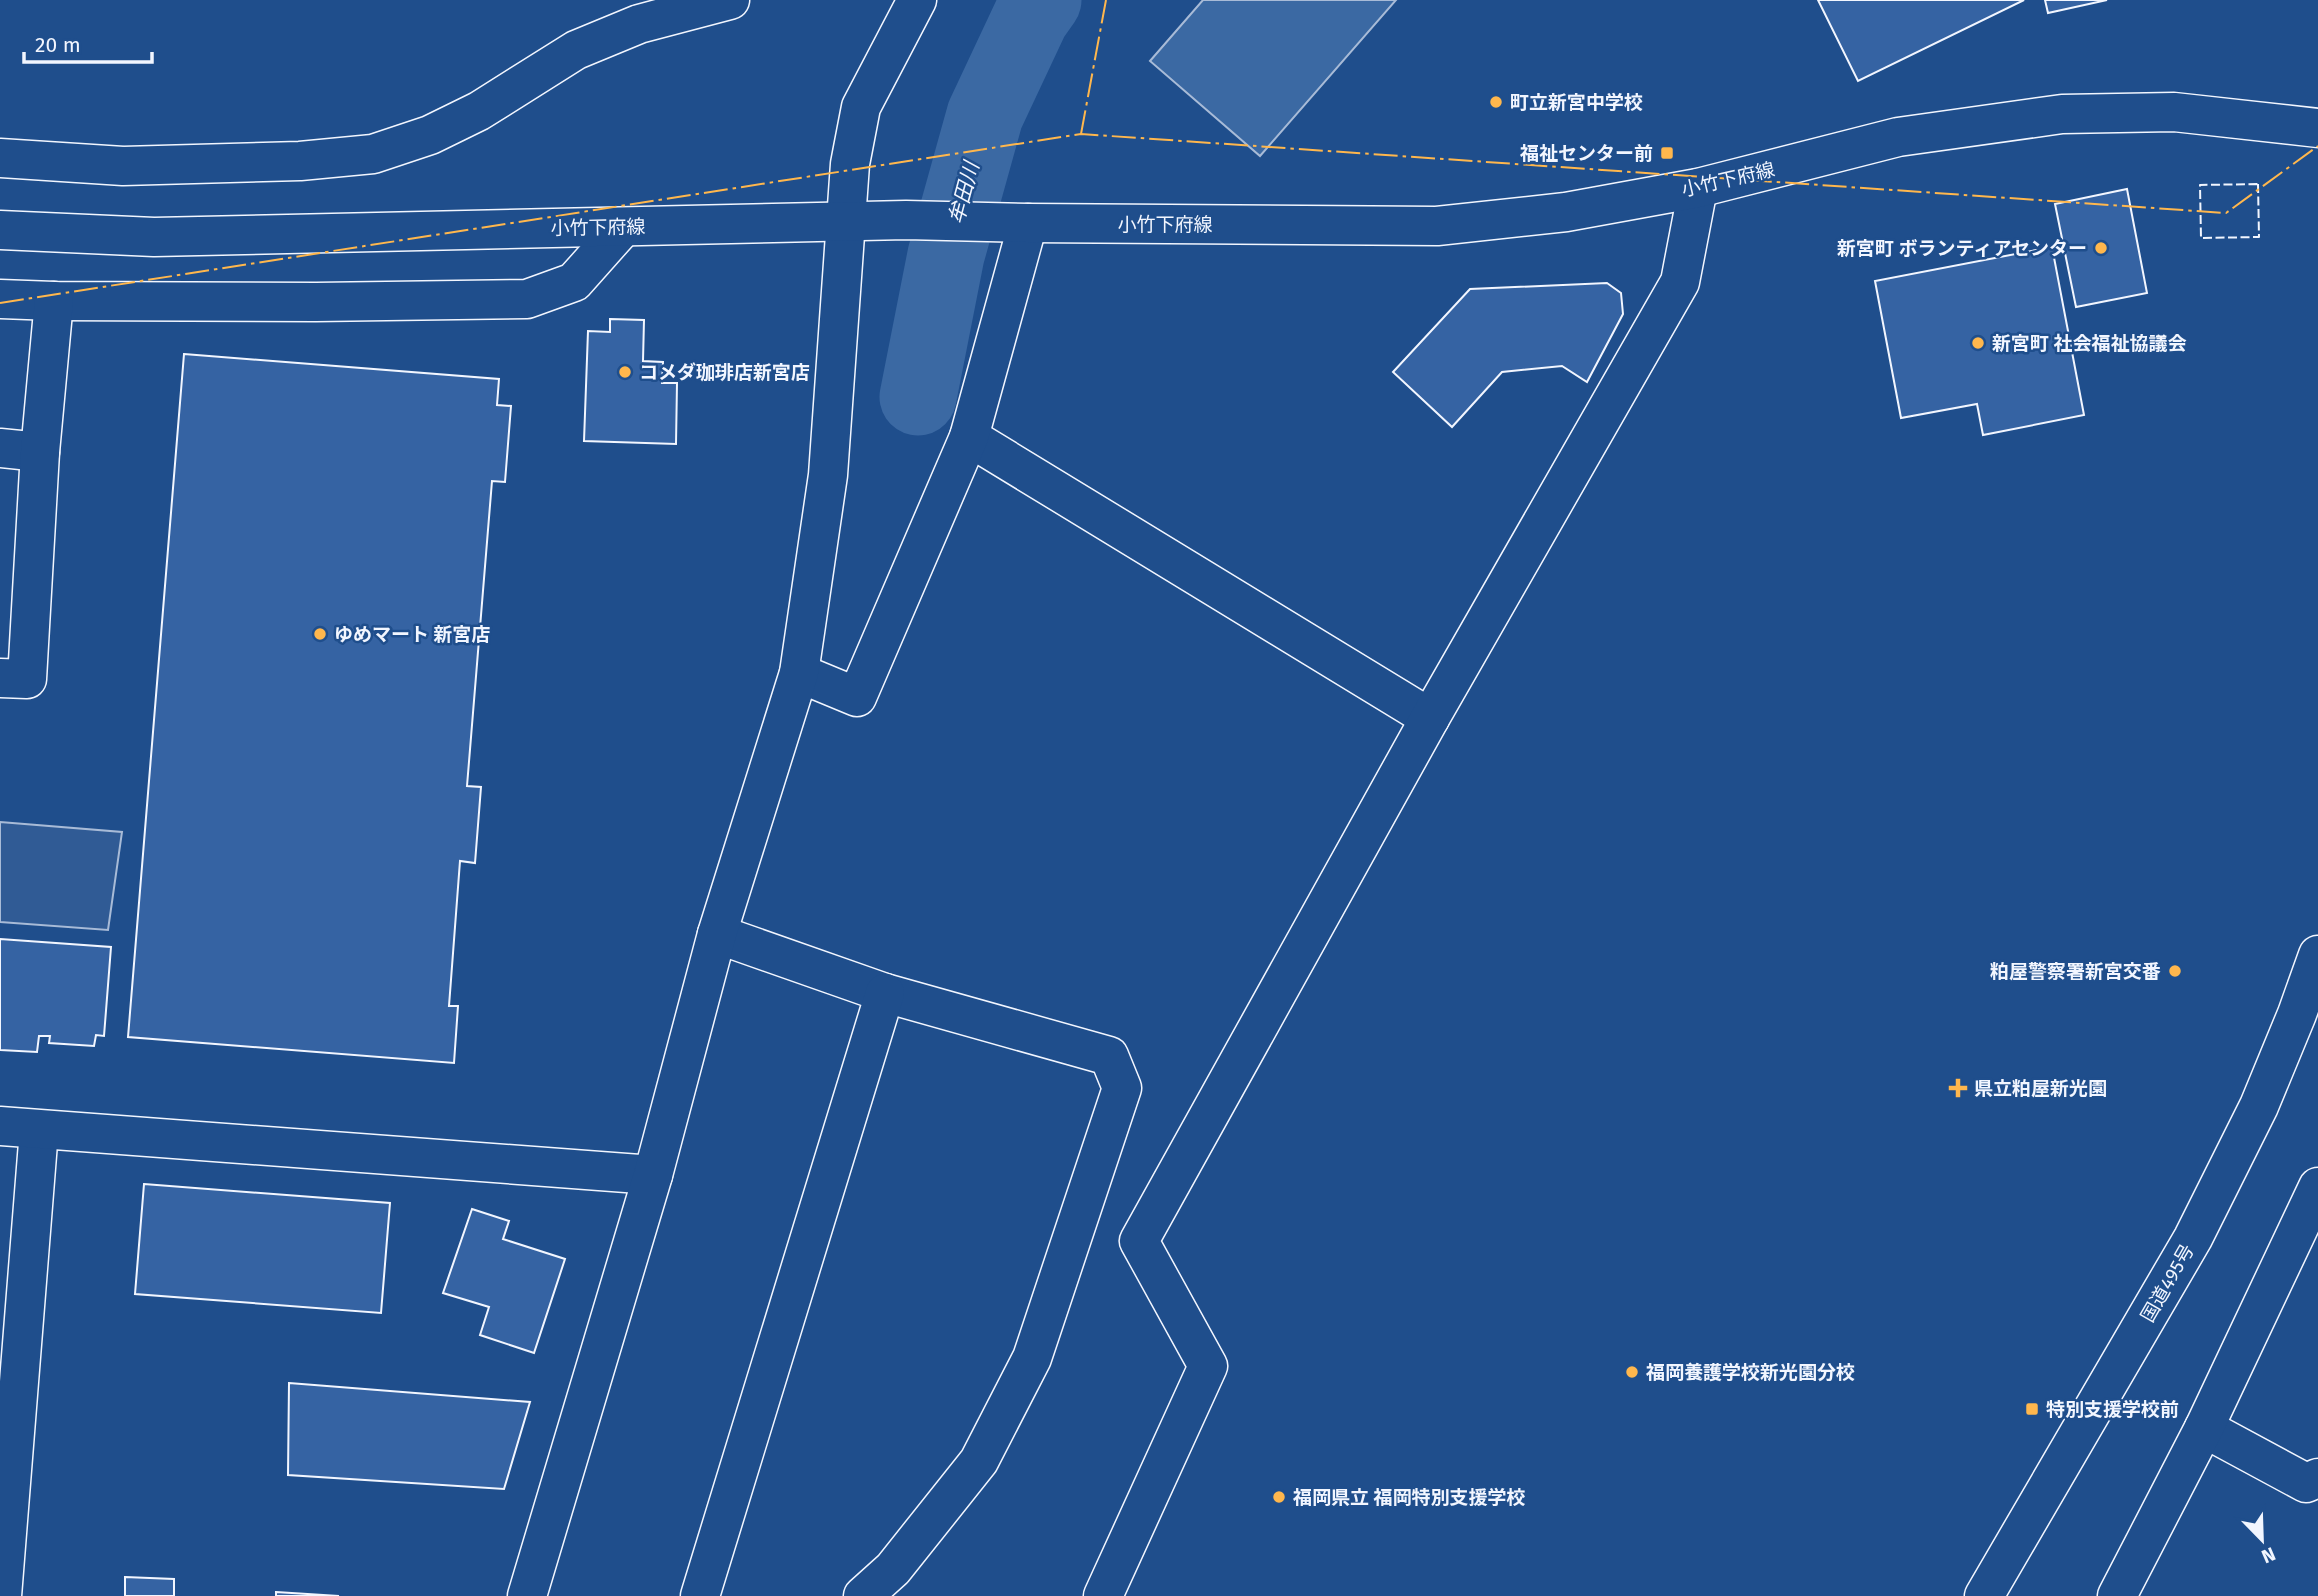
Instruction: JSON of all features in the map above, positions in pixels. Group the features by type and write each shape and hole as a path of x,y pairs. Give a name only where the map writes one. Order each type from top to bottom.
{"main road":[{"path":"0,158 123,166 300,161 373,154 430,135 479,111 576,50 639,24 730,0"},
{"path":"527,1596 653,1175 718,934 799,673 828,475 850,164 861,107 909,1"},
{"name":"小竹下府線","path":"0,230 154,237 906,220 1437,226 1566,212 1698,188 1898,137 2062,114 2174,112 2318,128"},
{"path":"1103,1596 1208,1366 1139,1241 1430,718 1680,282 1698,188"},
{"path":"799,673 858,697 969,437 1015,222"},
{"path":"0,299 316,302 527,299 574,282 623,227"},
{"path":"0,678 27,680 40,452 54,301"},
{"path":"969,437 1430,718"},
{"path":"0,448 40,452"},
{"path":"718,934 885,993 1109,1056 1122,1088 1032,1358 979,1461 893,1569 863,1596"},
{"name":"国道495号","path":"1984,1596 2193,1238 2259,1106 2318,955"},
{"path":"700,1596 885,993"},
{"path":"0,1126 653,1175"},
{"path":"2,1596 39,1130"},
{"path":"2117,1596 2204,1428 2318,1188"},
{"path":"2204,1428 2306,1483 2318,1478"}],"shaded area":[{"path":"1203,0 1396,0 1260,156 1150,61"},
{"path":"0,822 122,832 108,930 0,922"}],"building":[{"path":"1818,0 2024,0 1858,81"},
{"path":"2045,0 2107,0 2048,13"},
{"name":"新宮町 ボランティアセンター","path":"2127,189 2147,293 2076,307 2055,204"},
{"name":"新宮町 社会福祉協議会","path":"2052,247 2084,415 1983,435 1977,404 1901,418 1875,281"},
{"path":"1607,283 1621,293 1623,314 1587,382 1562,366 1502,372 1452,427 1393,372 1470,289"},
{"name":"コメダ珈琲店新宮店","path":"610,319 644,320 643,361 663,362 662,383 677,383 676,444 584,441 588,331 610,332"},
{"name":"ゆめマート 新宮店","path":"184,354 499,379 497,405 511,406 505,482 492,481 467,786 481,787 475,863 460,861 449,1006 458,1006 454,1063 128,1037"},
{"path":"0,939 111,947 104,1036 96,1035 94,1046 49,1043 50,1036 39,1036 37,1052 0,1050"},
{"path":"144,1184 390,1203 381,1313 135,1294"},
{"path":"472,1209 509,1221 503,1239 565,1259 534,1353 480,1335 489,1307 443,1293"},
{"path":"289,1383 530,1402 504,1489 288,1475"},
{"path":"125,1577 174,1579 174,1596 125,1596"},
{"path":"276,1592 339,1596 276,1596"}],"waterway":[{"name":"牟田川","path":"918,397 946,255 985,115 1031,17 1043,0"}],"fence":[{"path":"2258,184 2259,237 2201,238 2200,185 2258,184"}],"power":[{"path":"1081,134 1106,0"},
{"path":"0,303 1081,134 2226,213 2318,146"}],"place":[{"name":"町立新宮中学校","path":"1496,102"},
{"name":"福祉センター前","path":"1667,153"},
{"name":"新宮町 ボランティアセンター","path":"2101,248"},
{"name":"新宮町 社会福祉協議会","path":"1978,343"},
{"name":"コメダ珈琲店新宮店","path":"625,372"},
{"name":"ゆめマート 新宮店","path":"320,634"},
{"name":"粕屋警察署新宮交番","path":"2175,971"},
{"name":"県立粕屋新光園","path":"1958,1088"},
{"name":"福岡養護学校新光園分校","path":"1632,1372"},
{"name":"特別支援学校前","path":"2032,1409"},
{"name":"福岡県立 福岡特別支援学校","path":"1279,1497"}]}
